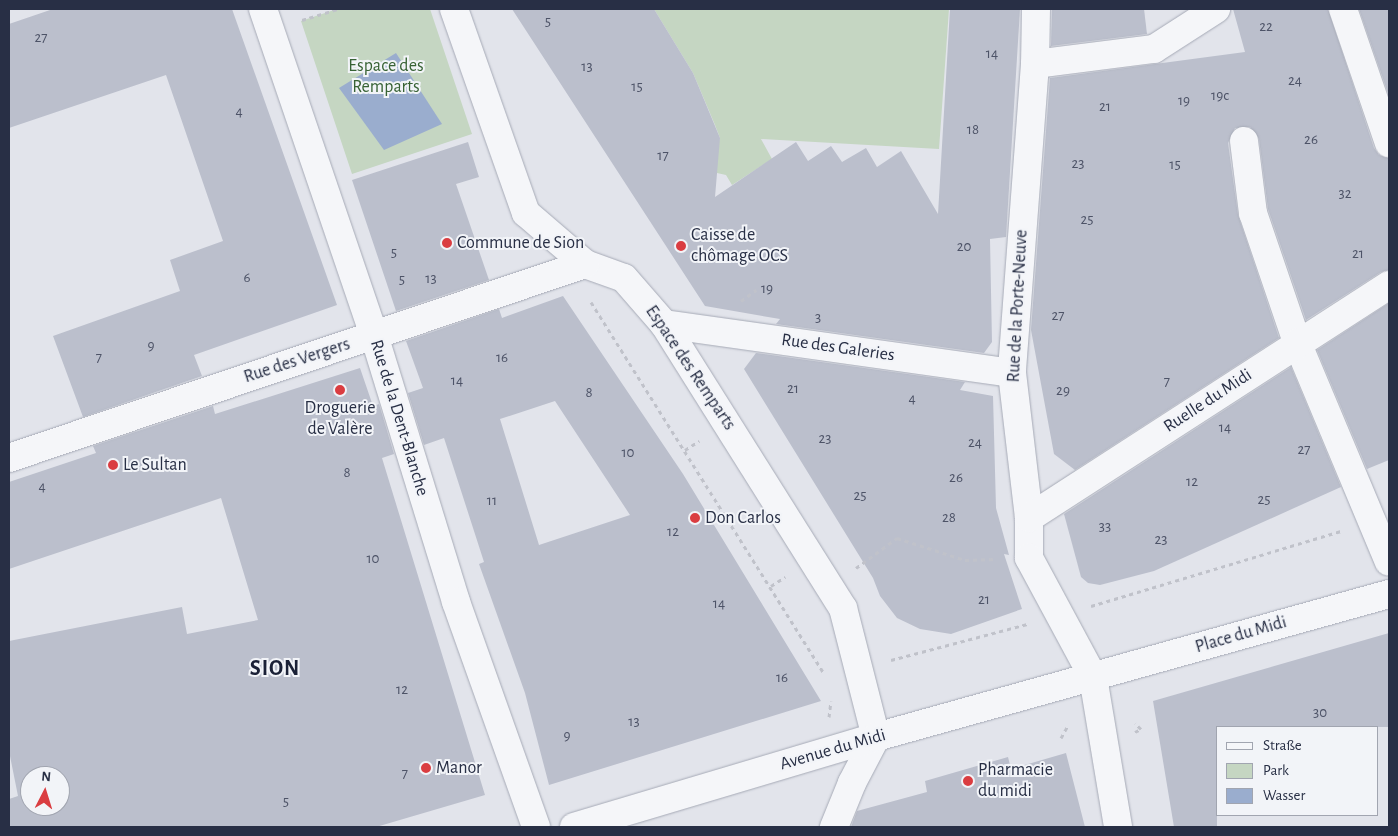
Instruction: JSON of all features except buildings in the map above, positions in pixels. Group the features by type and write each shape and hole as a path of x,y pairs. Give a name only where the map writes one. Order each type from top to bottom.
{"street":[{"name":"Rue de la Dent-Blanche","path":"263,9 374,335 456,602 536,827"},
{"name":"Espace des Remparts","path":"454,9 526,213 585,264 624,278 664,324 831,586 842,608 861,678 870,739"},
{"name":"Rue de la Porte-Neuve","path":"1036,9 1035,64 1012,373 1029,518 1029,558 1093,677 1118,827"},
{"path":"1035,64 1154,49 1216,9"},
{"path":"1343,9 1389,143"},
{"path":"1244,141 1253,213 1297,342 1389,562"},
{"name":"Rue des Vergers","path":"9,458 585,264"},
{"name":"Ruelle du Midi","path":"1029,518 1297,342 1389,286"},
{"name":"Rue des Galeries","path":"664,324 1012,373"},
{"name":"Place du Midi","path":"1093,677 1389,594"},
{"name":"Avenue du Midi","path":"574,827 870,739 1093,677"},
{"path":"834,827 870,739"}],"path":[{"path":"296,22 337,9"},
{"path":"589,298 762,572 828,682 830,711 819,754"},
{"path":"828,682 861,678 893,658 1060,616 1372,521"},
{"path":"831,586 897,538 965,560 1029,558"}],"green space":[{"name":"Espace des Remparts","path":"337,9 430,9 472,134 352,174 301,21"},
{"path":"654,9 949,9 939,149 761,139 772,159 732,185 726,175 717,173 712,165 720,138 693,73"}],"water":[{"path":"396,53 442,124 384,150 339,88"}],"place":[{"name":"Commune de Sion","path":"447,243"},
{"name":"Caisse de chômage OCS","path":"681,246"},
{"name":"Droguerie de Valère","path":"340,390"},
{"name":"Le Sultan","path":"113,465"},
{"name":"Don Carlos","path":"695,518"},
{"name":"Manor","path":"426,768"},
{"name":"Pharmacie du midi","path":"968,781"}],"district":[{"name":"SION","path":"275,669"}]}
